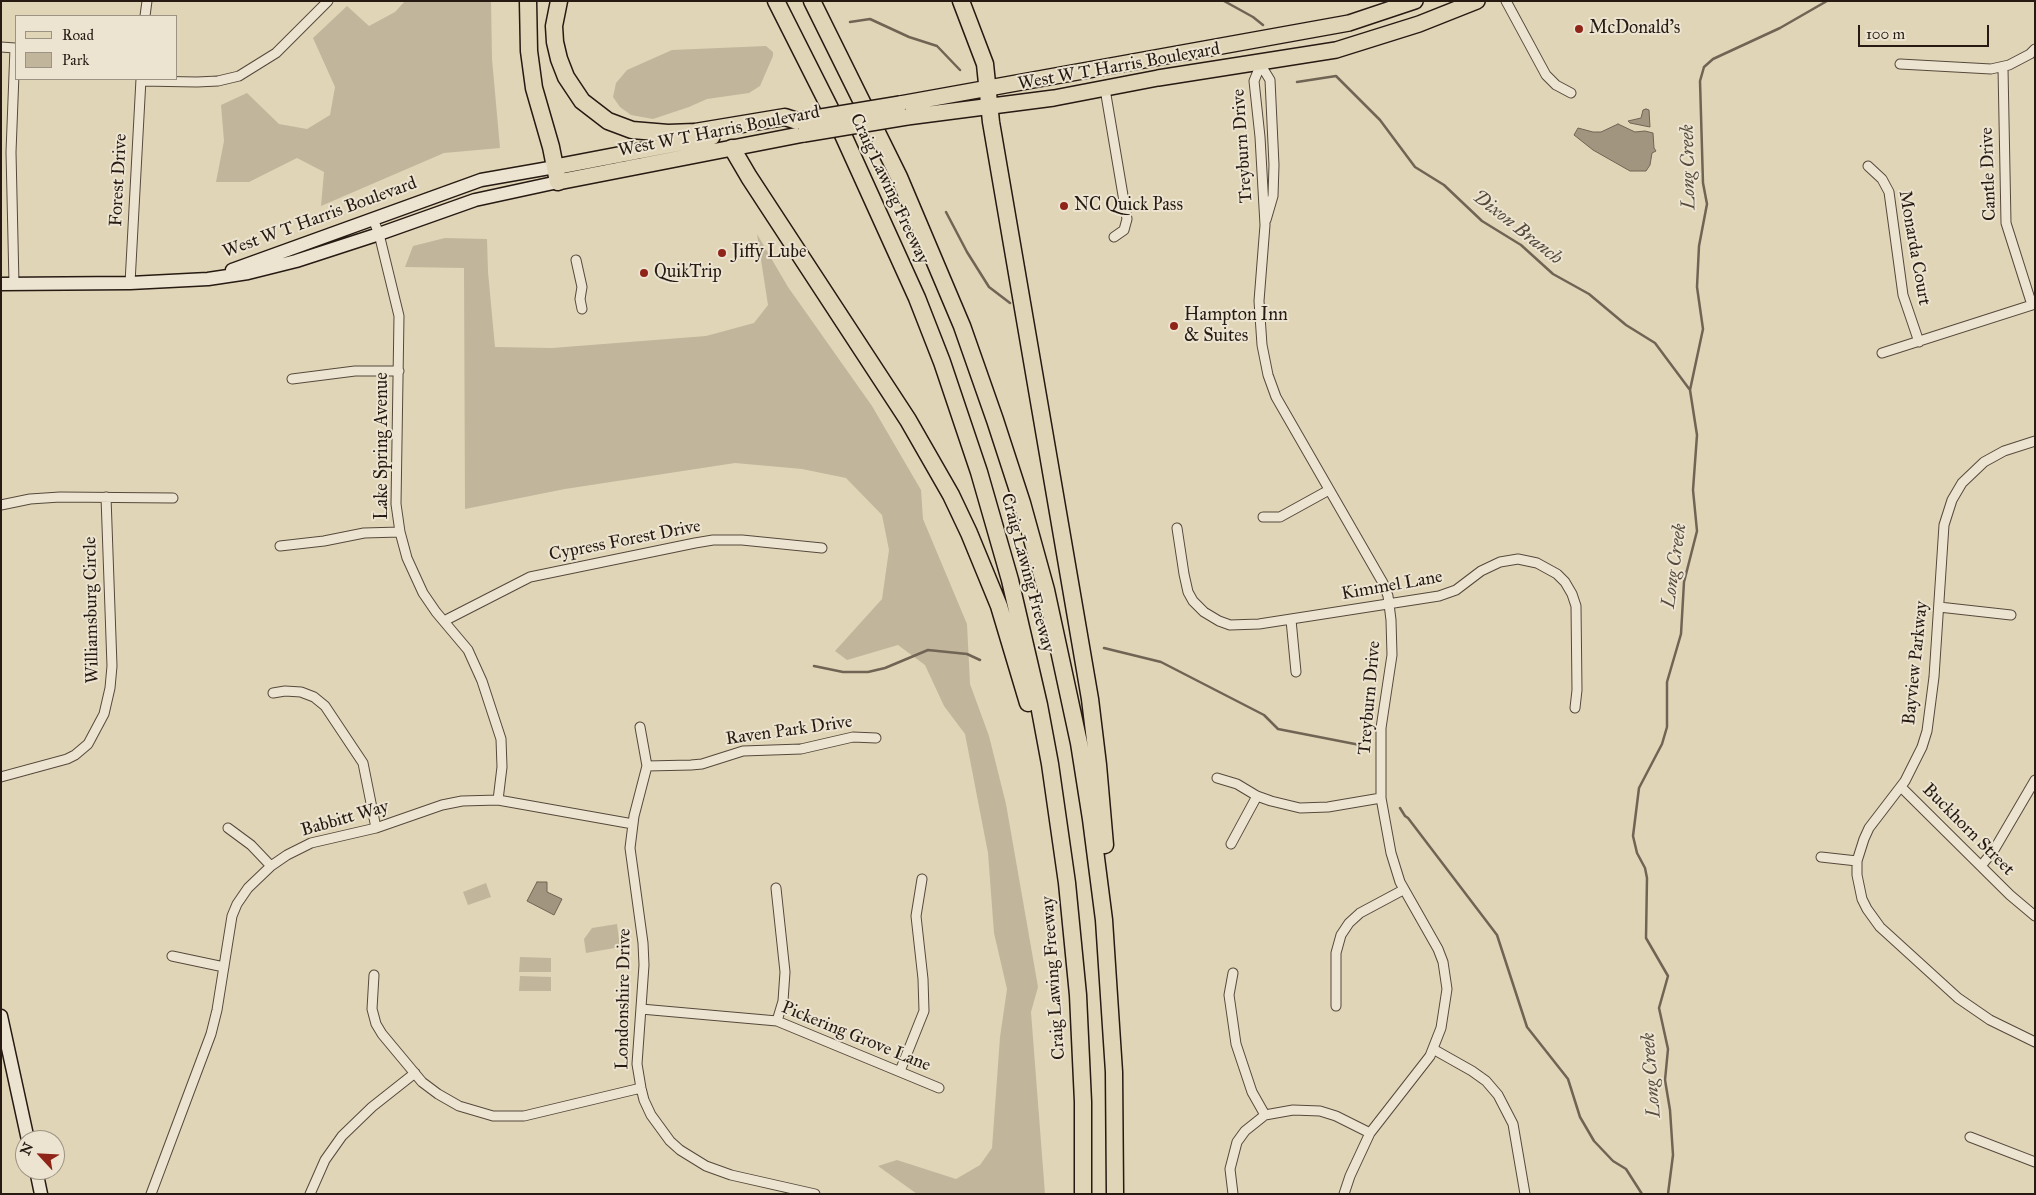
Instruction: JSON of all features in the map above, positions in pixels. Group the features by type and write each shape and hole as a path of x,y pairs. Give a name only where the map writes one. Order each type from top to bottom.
{"highway":[{"path":"528,1 533,81 556,174"},
{"path":"559,1 554,26 555,42 562,68 582,101 608,121 632,130 668,133 695,132 785,117 801,128"},
{"path":"764,1 776,22 792,33"},
{"name":"Craig Lawing Freeway","path":"776,1 839,126 917,298 979,472 1010,580 1039,705 1058,815 1072,930 1078,996 1083,1102 1083,1194"},
{"name":"Craig Lawing Freeway","path":"812,1 898,177 936,260 969,345 1016,485 1046,590 1074,717 1091,818 1104,920 1114,1072 1115,1194"},
{"path":"961,1 985,64 987,89 1090,699 1105,848 1104,920"},
{"path":"732,148 748,177 908,420 951,495 999,606 1058,815"}],"main road":[{"name":"West W T Harris Boulevard","path":"5,285 130,283 208,279 248,273 296,261 380,234 426,216 556,174 903,110 987,89 1105,66 1340,25 1415,1"},
{"name":"West W T Harris Boulevard","path":"903,110 990,107 1054,98 1158,78 1259,64 1336,50 1419,24 1477,1"},
{"path":"1259,64 1262,56 1273,49 1311,43 1340,25"},
{"name":"West W T Harris Boulevard","path":"208,279 481,180 556,174 732,148 801,128"},
{"path":"1,1016 6,1063 25,1130"},
{"path":"38,1180 41,1194"}],"street":[{"path":"145,15 146,1"},
{"path":"141,80 204,82 239,76 276,53 328,1"},
{"path":"1506,1 1546,75 1556,85 1571,93"},
{"path":"1,47 15,48 5,285"},
{"path":"1900,64 1978,69 2002,68 2030,54 2035,49"},
{"name":"Treyburn Drive","path":"1259,64 1270,80 1274,165 1273,196 1265,225"},
{"name":"Treyburn Drive","path":"1259,64 1254,81 1260,137 1265,225 1259,301 1262,345 1268,375 1276,397 1383,583 1389,603 1392,655 1381,728 1381,798 1391,854 1403,890 1432,937 1443,962 1447,989 1441,1028 1433,1049 1424,1065 1370,1133 1350,1176 1344,1194"},
{"name":"Cantle Drive","path":"2002,68 2006,223 2033,305"},
{"name":"Forest Drive","path":"130,283 141,80"},
{"path":"1105,88 1127,219 1124,230 1114,237"},
{"path":"1,152 12,152"},
{"name":"Monarda Court","path":"1868,166 1882,179 1889,192 1903,295 1919,342"},
{"name":"Lake Spring Avenue","path":"373,219 380,234 399,316 400,371 396,504 400,532 413,573 430,603 468,650 497,722 503,752 498,800"},
{"path":"576,260 582,287 580,299 582,309"},
{"path":"1882,353 2033,305"},
{"path":"292,379 355,371 400,371"},
{"name":"Bayview Parkway","path":"2035,441 2004,451 1984,462 1956,492 1944,525 1933,696 1927,730 1915,762 1901,787 1869,828 1860,849 1857,875 1862,899 1880,927 1958,998 1997,1024 2035,1042"},
{"path":"1263,517 1280,517 1329,490"},
{"path":"1,505 60,497 173,498"},
{"name":"Williamsburg Circle","path":"1,777 75,756 88,744 104,714 110,688 112,666 106,497"},
{"name":"Kimmel Lane","path":"1177,528 1186,584 1194,600 1204,612 1230,625 1247,626 1291,620 1448,594 1481,571 1500,562 1525,560 1547,568 1565,582 1576,606 1578,623 1575,708"},
{"path":"280,546 324,541 364,533 400,532"},
{"name":"Cypress Forest Drive","path":"444,621 530,577 695,543 734,540 822,548"},
{"path":"1939,608 2011,615"},
{"path":"1291,620 1296,672"},
{"path":"273,693 285,691 301,692 314,697 329,711 363,763 376,828"},
{"name":"Londonshire Drive","path":"640,727 647,766 633,824 630,848 643,943 637,1064 640,1088 651,1115 670,1141 694,1160 716,1171 814,1194"},
{"name":"Raven Park Drive","path":"647,766 702,764 743,750 801,748 853,737 876,738"},
{"path":"1217,778 1237,784 1257,796 1290,806 1311,808 1344,805 1381,798"},
{"path":"1981,866 1994,850 2035,780"},
{"name":"Buckhorn Street","path":"1901,787 2010,895 2035,916"},
{"path":"1231,844 1257,796"},
{"name":"Babbitt Way","path":"151,1194 211,1034 231,924 237,904 248,888 271,866 312,843 376,828 453,802 482,799 498,800 633,824"},
{"path":"228,828 251,845 271,866"},
{"path":"1821,857 1858,861"},
{"path":"900,1071 924,1011 923,979 916,916 922,879"},
{"path":"776,888 785,972 783,1001 778,1021"},
{"path":"1336,1006 1336,953 1341,935 1360,913 1403,890"},
{"path":"172,956 224,967"},
{"path":"1233,973 1230,995 1235,1038 1242,1066 1252,1092 1265,1115"},
{"path":"374,975 372,1009 376,1024 414,1073 438,1094 460,1106 483,1114 508,1117 536,1114 640,1088"},
{"name":"Pickering Grove Lane","path":"641,1009 778,1021 939,1088"},
{"path":"1433,1049 1486,1081 1498,1096 1513,1124 1525,1194"},
{"path":"310,1194 325,1160 342,1136 372,1107 414,1073"},
{"path":"1233,1194 1230,1169 1237,1142 1245,1132 1265,1115 1293,1110 1320,1111 1336,1116 1370,1133"},
{"path":"1970,1137 2035,1162"},
{"path":"768,1194 770,1183"}],"green space":[{"path":"405,1 491,1 492,59 500,148 444,153 321,206 324,172 297,158 249,182 216,182 224,141 221,105 247,93 279,124 307,129 330,115 335,87 313,38 347,6 369,26 395,12"},
{"path":"766,46 773,52 773,56 760,86 749,93 707,99 653,119 631,115 620,107 613,97 616,83 627,70 672,50"},
{"path":"757,234 788,287 872,406 921,490 923,519 967,624 970,684 989,736 1006,804 1038,987 1031,1012 1045,1194 917,1194 878,1166 897,1160 956,1179 980,1165 992,1148 1000,1037 1007,989 994,933 988,853 965,734 944,706 925,665 898,645 847,660 835,651 882,599 889,550 882,515 846,478 802,469 735,463 565,489 465,509 464,268 405,267 413,246 445,238 487,239 495,347 552,348 706,336 754,323 768,305"},
{"path":"486,883 491,897 468,905 463,892"},
{"path":"617,924 620,947 586,953 584,939 592,928"},
{"path":"520,957 551,958 551,972 519,972"},
{"path":"520,976 551,977 551,991 519,991"}],"shaded area":[{"path":"1643,110 1649,110 1650,127 1628,121 1641,118"},
{"path":"1618,124 1635,132 1645,131 1653,133 1656,151 1652,153 1650,165 1646,171 1630,171 1593,150 1574,135 1578,128 1601,132"},
{"path":"537,882 547,882 547,892 562,899 554,915 527,901"}],"waterway":[{"name":"Dixon Branch","path":"1224,1 1253,17 1263,25"},
{"name":"Long Creek","path":"1668,1194 1673,1155 1670,1110 1665,1080 1668,1049 1659,1008 1668,976 1646,938 1647,878 1645,868 1637,853 1633,836 1639,788 1662,744 1667,727 1667,682 1681,634 1684,582 1697,531 1693,490 1697,435 1690,390 1703,329 1697,287 1699,246 1707,204 1703,183 1700,81 1704,67 1713,59 1780,28 1827,1"},
{"path":"850,22 870,19 909,37 937,46 960,70"},
{"name":"Dixon Branch","path":"1297,82 1336,76 1380,120 1415,167 1444,185 1482,221 1521,245 1553,274 1589,294 1626,325 1655,343 1690,390"},
{"path":"946,212 967,252 989,287 1010,303"},
{"path":"1104,648 1161,662 1264,715 1278,729 1360,745"},
{"path":"814,666 843,672 868,672 885,668 928,650 967,654 980,660"},
{"path":"1400,808 1497,935 1527,1027 1568,1079 1580,1117 1594,1141 1613,1161 1626,1169 1642,1194"}],"place":[{"name":"McDonald's","path":"1579,29"},
{"name":"NC Quick Pass","path":"1064,206"},
{"name":"Jiffy Lube","path":"722,253"},
{"name":"QuikTrip","path":"644,273"},
{"name":"Hampton Inn & Suites","path":"1174,326"}]}
